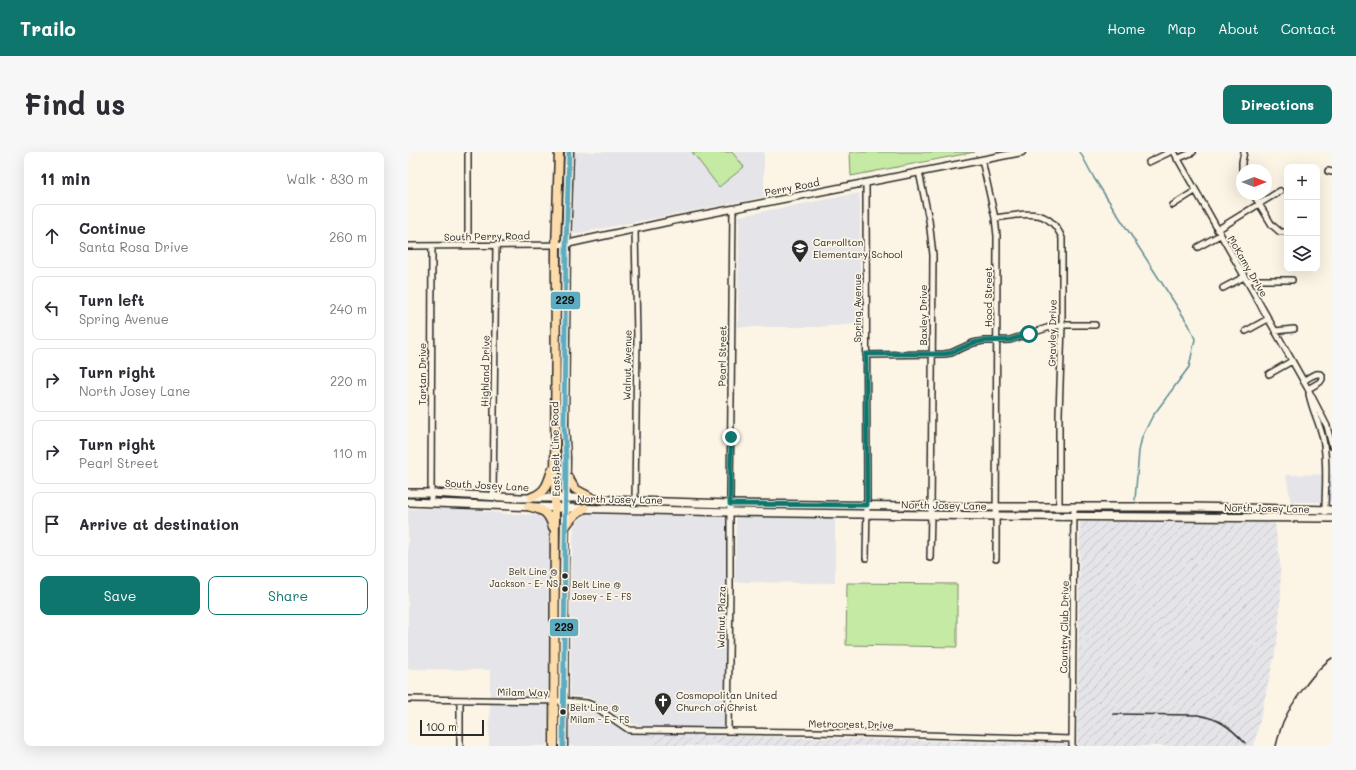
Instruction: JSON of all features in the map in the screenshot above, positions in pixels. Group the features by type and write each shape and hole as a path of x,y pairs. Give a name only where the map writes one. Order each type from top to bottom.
{"main road":[{"name":"East Belt Line Road","path":"554,746 556,245 559,152"},
{"name":"East Belt Line Road","path":"563,746 566,508 564,424 568,152"},
{"path":"532,498 545,490 548,485 555,460"},
{"path":"566,473 575,489 594,499"},
{"name":"South Josey Lane","path":"408,493 431,492 532,498 566,498"},
{"name":"North Josey Lane","path":"566,498 635,502 730,504 1059,508 1190,507 1329,510"},
{"name":"South Josey Lane","path":"408,502 555,507"},
{"path":"528,506 540,510 548,515 555,532"},
{"name":"North Josey Lane","path":"555,507 730,512 996,516 1329,518"},
{"path":"565,526 577,512 585,508"},
{"path":"554,549 558,561 559,593 564,600"},
{"path":"554,600 559,610 560,636 564,645"}],"street":[{"path":"468,152 468,245"},
{"name":"Perry Road","path":"566,244 1022,152"},
{"path":"1149,162 1170,152"},
{"name":"McKamy Drive","path":"1174,152 1308,389 1327,426 1332,446"},
{"path":"1178,159 1194,152"},
{"path":"1242,164 1244,152"},
{"name":"Hood Street","path":"982,160 995,218 997,236 996,559"},
{"name":"Baxley Drive","path":"919,172 932,240 930,558"},
{"name":"Spring Avenue","path":"866,183 866,558"},
{"path":"1173,205 1195,191"},
{"path":"1217,230 1280,191"},
{"path":"1257,200 1276,229 1280,232 1284,232"},
{"name":"Pearl Street","path":"730,504 733,210"},
{"name":"Gravley Drive","path":"995,218 1034,213 1042,215 1058,230 1062,238 1059,508"},
{"name":"Walnut Avenue","path":"635,229 637,338 635,502"},
{"path":"1198,247 1220,235"},
{"name":"South Perry Road","path":"408,246 566,244"},
{"name":"Highland Drive","path":"493,496 496,245"},
{"name":"Tartan Drive","path":"431,502 432,246"},
{"path":"1224,288 1245,278 1292,280"},
{"path":"1246,331 1268,319"},
{"path":"866,354 951,353 973,343 1010,340 1037,330 1062,326 1095,325"},
{"path":"1275,331 1294,329"},
{"path":"1269,374 1292,361"},
{"path":"1303,381 1316,373 1319,373 1322,376 1320,382 1308,389"},
{"name":"McKamy Drive","path":"1308,389 1311,403 1323,438 1329,518"},
{"name":"Walnut Plaza","path":"728,731 730,504"},
{"name":"Country Club Drive","path":"1072,746 1074,508"},
{"name":"Milam Way","path":"408,699 587,702 629,730"},
{"path":"460,700 460,746"},
{"name":"Metrocrest Drive","path":"629,730 1072,739"}],"shaded area":[{"path":"574,152 764,152 764,197 573,234"},
{"name":"Carrollton Elementary School","path":"859,193 860,310 858,324 817,327 738,327 739,216"},
{"path":"1332,474 1332,502 1291,502 1286,475"},
{"path":"456,508 509,514 539,515 547,521 549,529 548,698 490,698 490,670 408,669 408,509"},
{"path":"585,514 726,517 725,728 651,727 627,723 600,703 587,697 570,696 571,571 574,526"},
{"path":"736,517 835,518 835,583 735,582"},
{"path":"1080,522 1275,523 1280,564 1281,594 1277,644 1254,746 652,746 652,734 1077,744"},
{"path":"490,703 548,704 547,746 489,746"},
{"path":"578,705 592,708 627,734 652,734 652,746 569,746 569,710"}],"green space":[{"path":"692,152 732,152 744,167 719,187"},
{"path":"850,152 975,152 851,176"},
{"path":"847,583 957,584 957,647 846,645"}],"waterway":[{"path":"1080,152 1094,178 1189,325 1195,339 1189,367 1152,417 1142,437 1139,451 1135,500"}],"railway":[{"path":"1276,746 1283,722 1304,687 1318,670 1332,658"},
{"path":"1113,714 1198,715 1219,721 1234,732 1245,743"}],"transit line":[{"name":"229","path":"563,746 566,458 564,424 566,248 569,152"}],"place":[{"name":"Carrollton Elementary School","path":"800,263"},
{"name":"Belt Line @ Jackson - E- NS","path":"565,576"},
{"name":"Belt Line @ Josey - E - FS","path":"565,589"},
{"name":"Belt Line @ Milam - E - FS","path":"563,712"},
{"name":"Cosmopolitan United Church of Christ","path":"663,716"}],"route":[{"path":"731,437 730,504 867,505 866,354 944,354 951,353 973,343 1010,340 1029,334"}]}
